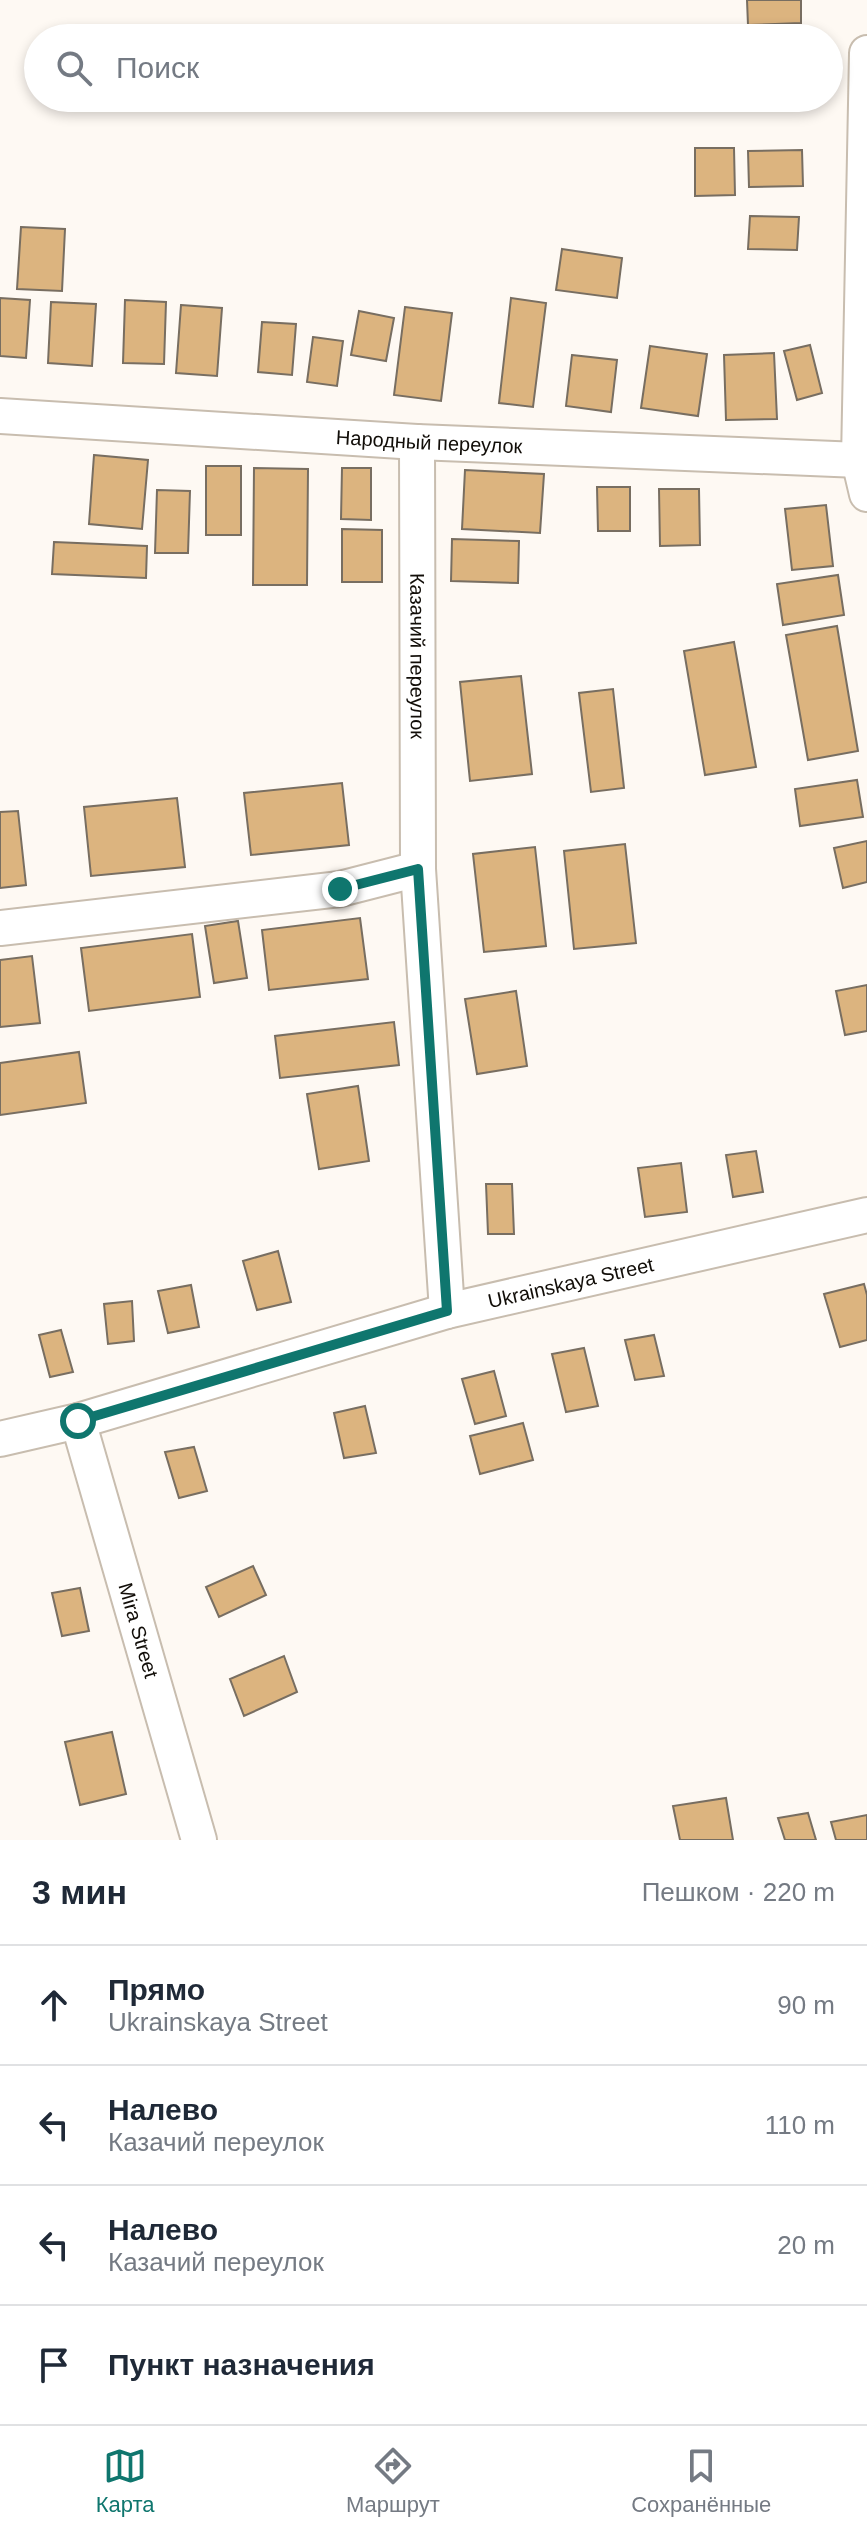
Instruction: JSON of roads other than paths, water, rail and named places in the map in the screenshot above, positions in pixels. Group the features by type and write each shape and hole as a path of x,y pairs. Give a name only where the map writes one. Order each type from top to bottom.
{"street":[{"path":"867,53 859,460 867,494"},
{"name":"Народный переулок","path":"0,416 417,442 859,460"},
{"name":"Казачий переулок","path":"417,442 418,869 447,1311"},
{"path":"0,928 340,889 418,869"},
{"name":"Ukrainskaya Street","path":"0,1439 78,1421 447,1311 867,1215"},
{"name":"Mira Street","path":"78,1421 199,1840"}]}
